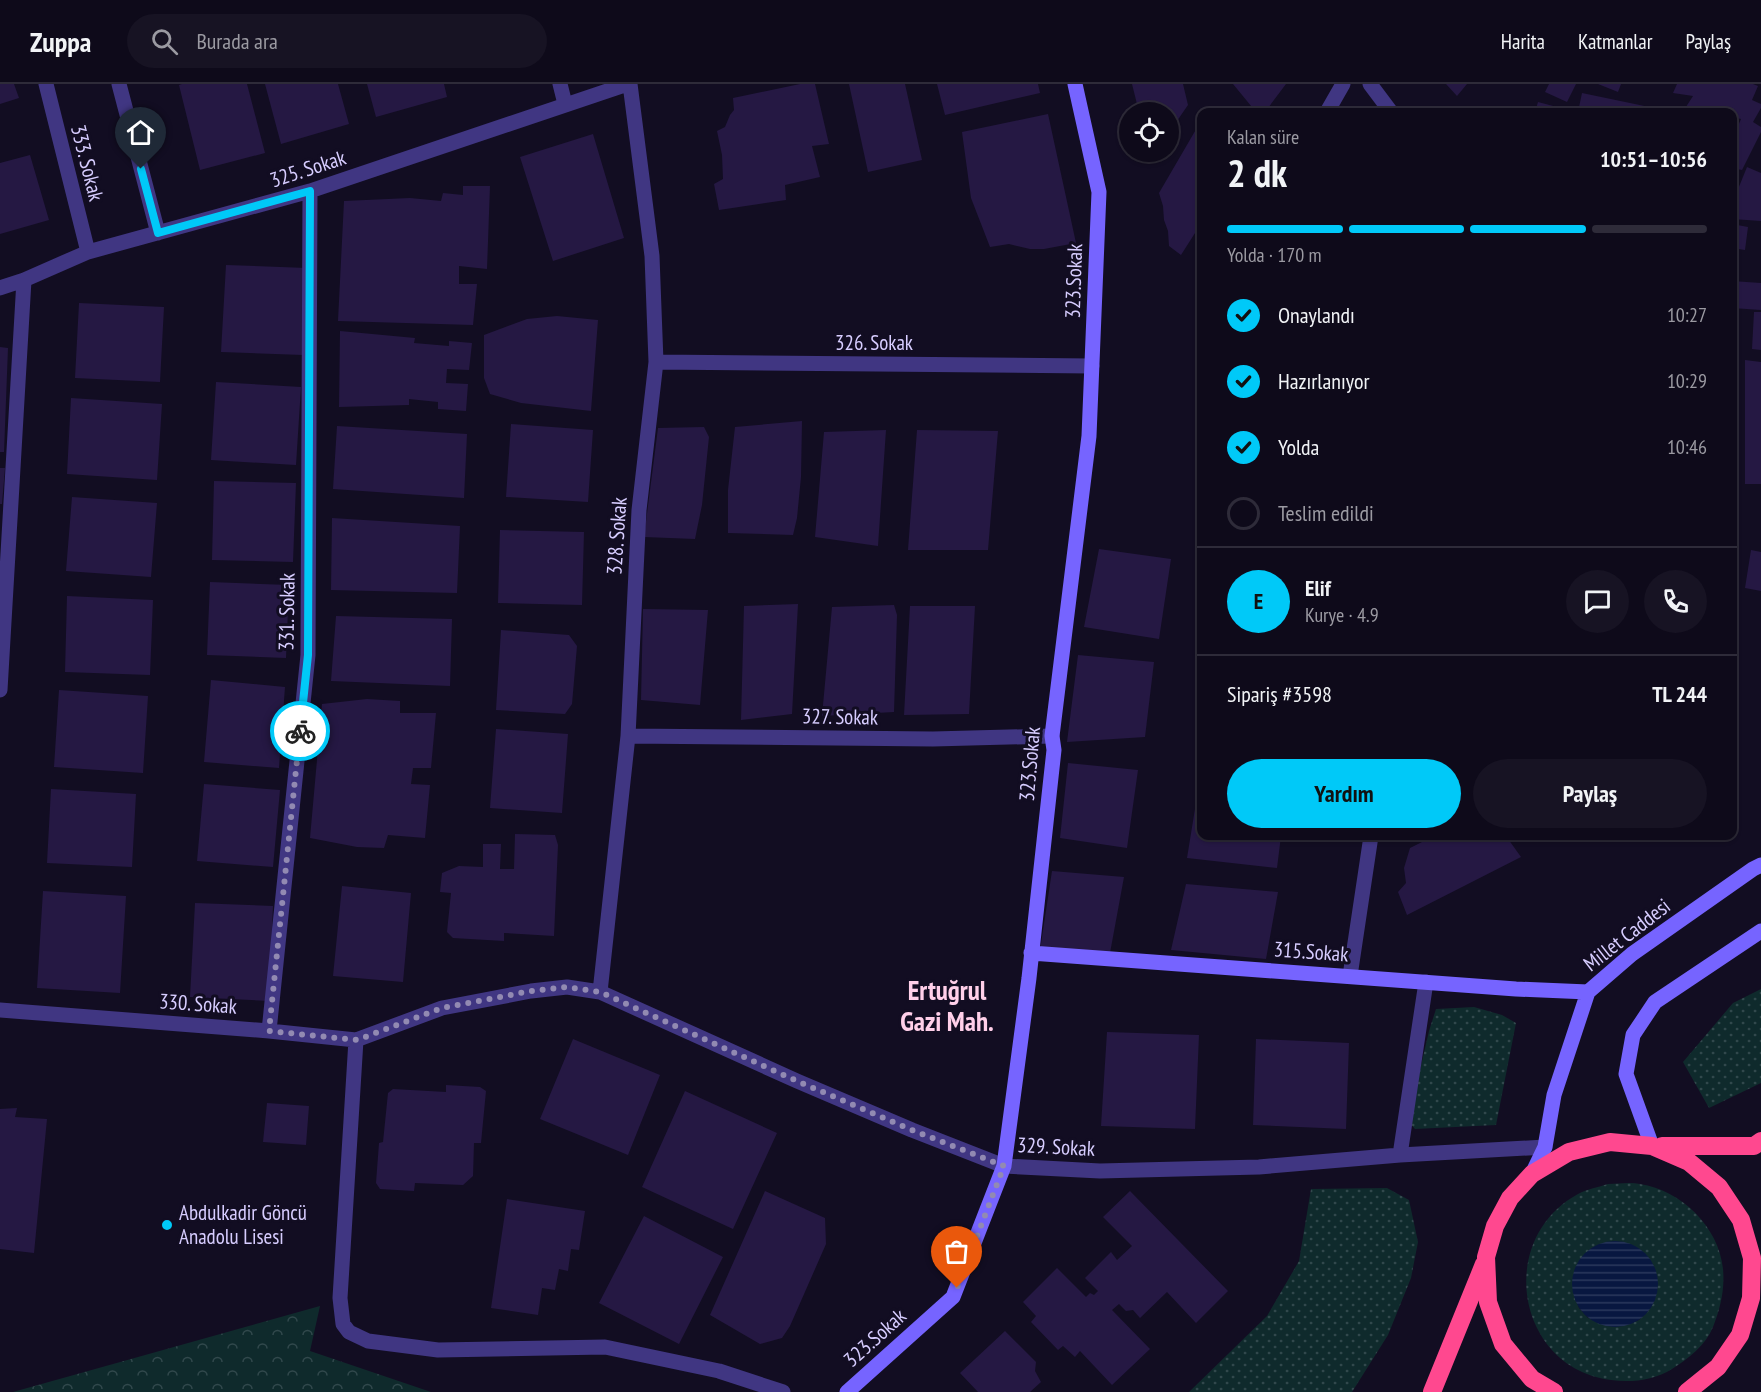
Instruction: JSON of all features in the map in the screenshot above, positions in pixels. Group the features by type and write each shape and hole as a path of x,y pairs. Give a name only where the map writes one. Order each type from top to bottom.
{"highway":[{"path":"1432,1392 1486,1257 1495,1226 1510,1198 1532,1174 1569,1152 1610,1142 1653,1146 1754,1146 1761,1141"},
{"path":"1653,1146 1689,1162 1719,1187 1741,1220 1758,1259 1751,1298 1740,1335 1718,1367 1687,1392"},
{"path":"1486,1257 1488,1302 1503,1344 1532,1379 1554,1392"}],"street":[{"name":"333. Sokak","path":"46,84 88,252"},
{"path":"119,84 158,233"},
{"path":"560,84 565,104"},
{"name":"325. Sokak","path":"0,288 88,252 310,191 629,84"},
{"name":"328. Sokak","path":"600,992 628,736 639,510 656,362 652,256 629,84"},
{"name":"323.Sokak","path":"847,1392 953,1297 1004,1166 1032,953 1054,750 1052,736 1089,436 1099,192 1075,84"},
{"path":"1329,108 1343,84"},
{"path":"1370,84 1388,108"},
{"name":"331. Sokak","path":"269,1031 308,655 310,191"},
{"path":"0,690 24,280"},
{"name":"326. Sokak","path":"656,362 1092,366"},
{"name":"327. Sokak","path":"628,736 933,739 1052,736"},
{"path":"1350,976 1370,840"},
{"name":"Millet Caddesi","path":"1532,1174 1545,1147 1554,1095 1588,992 1632,954 1761,865"},
{"path":"1653,1146 1626,1074 1633,1035 1655,1002 1761,931"},
{"name":"315.Sokak","path":"1032,953 1588,992"},
{"path":"1400,1155 1426,982"},
{"name":"330. Sokak","path":"0,1010 357,1040 442,1008 531,991 567,987 600,992"},
{"name":"329. Sokak","path":"600,992 797,1081 1004,1166 1100,1171 1259,1167 1400,1155 1545,1147"},
{"path":"357,1040 340,1298 343,1324 349,1332 368,1341 438,1350 605,1347 719,1371 783,1392"}],"green space":[{"path":"1761,989 1761,1083 1709,1108 1683,1062 1733,1003"},
{"path":"1474,1007 1502,1015 1516,1023 1496,1125 1415,1129 1408,1121 1436,1009"},
{"path":"1636,1183 1670,1194 1683,1202 1706,1225 1720,1254 1723,1269 1723,1292 1718,1313 1710,1334 1701,1346 1684,1361 1665,1373 1635,1381 1611,1380 1579,1370 1554,1352 1537,1328 1528,1299 1527,1269 1535,1240 1552,1214 1578,1194 1608,1184","holes":["1607,1242 1622,1242 1636,1247 1649,1310 1639,1320 1627,1325 1588,1318 1579,1308 1574,1295"]},
{"path":"1387,1188 1409,1200 1418,1242 1411,1278 1388,1335 1352,1392 1189,1392 1267,1316 1299,1261 1311,1189"},
{"path":"320,1306 310,1351 431,1392 13,1392"}],"water":[{"path":"1615,1241 1631,1245 1645,1254 1654,1268 1658,1284 1654,1300 1645,1314 1631,1323 1615,1327 1599,1323 1585,1314 1576,1300 1572,1284 1576,1268 1585,1254 1599,1245"}],"building":[{"path":"0,84 14,84 19,98 0,104"},
{"path":"247,84 265,153 200,170 179,85"},
{"path":"265,84 338,84 349,124 281,144"},
{"path":"367,84 444,84 447,97 376,117"},
{"path":"800,84 815,84 829,144 812,146 820,177 785,185 786,200 719,210 714,184 723,179 722,155 717,131 725,127 734,110 733,98"},
{"path":"849,84 905,84 922,160 868,172"},
{"path":"937,84 1038,84 1040,93 945,115"},
{"path":"1132,84 1183,84 1188,105 1179,118 1179,102 1136,102"},
{"path":"1233,84 1286,84 1268,108 1253,108"},
{"path":"1446,84 1467,84 1457,96"},
{"path":"1549,84 1576,84 1567,102 1545,92"},
{"path":"1598,84 1621,84 1618,92"},
{"path":"1677,84 1753,84 1758,86 1752,100 1761,104 1761,108 1753,122 1761,127 1761,132 1742,170 1737,169 1737,128 1741,119 1737,118 1737,108 1685,108 1693,96 1673,93"},
{"path":"1582,93 1654,108 1579,108"},
{"path":"1538,102 1561,108 1536,108"},
{"path":"1048,114 1076,243 1044,249 1030,249 1009,244 990,247 971,198 962,132"},
{"path":"1197,128 1197,230 1181,255 1169,246 1159,193"},
{"path":"593,134 624,238 553,261 520,157"},
{"path":"30,155 49,220 0,234 0,163"},
{"path":"1747,167 1761,173 1761,221 1737,219 1737,192"},
{"path":"463,186 490,186 487,269 459,266 459,284 477,284 473,325 338,321 344,201 410,198 441,201 443,193 463,195"},
{"path":"1737,225 1748,227 1745,250 1737,249"},
{"path":"226,265 307,268 303,355 221,352"},
{"path":"1737,281 1761,283 1761,310 1737,308"},
{"path":"79,303 164,307 160,382 75,378"},
{"path":"1754,312 1761,312 1761,350 1752,349"},
{"path":"557,316 598,320 591,411 521,403 490,394 484,378 484,335 527,319"},
{"path":"340,331 415,338 414,343 449,346 449,341 472,343 469,370 447,369 446,383 468,384 466,411 438,409 438,402 409,399 409,405 339,407"},
{"path":"0,347 8,348 4,452 0,452"},
{"path":"1745,360 1761,362 1761,484 1745,484"},
{"path":"216,382 301,387 296,465 211,460"},
{"path":"71,398 162,404 157,480 67,474"},
{"path":"802,421 801,477 793,535 728,533 728,490 735,427"},
{"path":"511,424 593,430 588,502 506,497"},
{"path":"337,426 467,434 464,498 333,489"},
{"path":"704,427 709,437 702,505 695,539 644,537 658,428"},
{"path":"886,430 878,546 815,537 824,432"},
{"path":"917,430 998,431 988,550 908,550"},
{"path":"0,468 5,468 2,504 0,504"},
{"path":"214,481 296,483 293,562 212,560"},
{"path":"72,497 157,503 151,577 66,571"},
{"path":"332,518 460,526 457,593 331,590"},
{"path":"500,530 584,532 582,605 498,603"},
{"path":"1099,549 1171,559 1159,639 1084,627"},
{"path":"1751,550 1761,552 1761,591 1745,588"},
{"path":"210,582 289,585 286,658 207,655"},
{"path":"67,596 153,600 150,675 65,672"},
{"path":"798,604 792,714 741,720 744,606"},
{"path":"894,605 897,615 894,712 822,716 832,607"},
{"path":"910,606 975,606 969,714 904,715"},
{"path":"643,609 708,610 700,705 641,700"},
{"path":"336,616 452,619 450,686 331,681"},
{"path":"501,630 569,635 577,646 572,704 565,714 496,710"},
{"path":"1078,655 1154,662 1145,737 1067,742"},
{"path":"211,680 285,687 279,768 204,762"},
{"path":"59,690 148,696 143,773 54,767"},
{"path":"367,699 400,701 400,713 436,713 431,768 413,768 411,784 430,785 425,838 388,835 384,848 357,847 310,838 322,704"},
{"path":"496,729 568,734 562,813 490,808"},
{"path":"1068,763 1138,770 1127,848 1060,838"},
{"path":"204,784 280,790 273,867 197,861"},
{"path":"51,789 136,794 132,867 47,863"},
{"path":"1197,796 1197,840 1280,840 1277,868 1187,858"},
{"path":"515,834 555,835 558,845 554,936 504,933 504,941 453,938 447,932 451,893 440,892 442,873 459,866 483,867 483,844 501,844 500,869 514,869"},
{"path":"1426,840 1509,840 1521,857 1407,915 1398,892 1406,883 1404,868 1410,848"},
{"path":"1052,871 1124,877 1110,953 1040,950"},
{"path":"1186,884 1278,892 1266,959 1171,950"},
{"path":"342,886 411,893 403,982 333,976"},
{"path":"43,891 126,896 120,993 37,988"},
{"path":"195,903 273,906 269,1001 190,997"},
{"path":"1107,1032 1199,1035 1195,1129 1101,1126"},
{"path":"573,1039 660,1075 628,1155 540,1119"},
{"path":"1256,1039 1349,1043 1346,1129 1253,1125"},
{"path":"446,1085 480,1087 486,1091 481,1143 474,1143 473,1176 463,1185 415,1183 414,1191 380,1189 376,1183 379,1143 383,1142 388,1093 393,1089 446,1092"},
{"path":"685,1091 777,1133 733,1229 642,1187"},
{"path":"267,1103 309,1106 306,1145 263,1142"},
{"path":"17,1108 15,1117 47,1119 34,1253 0,1249 0,1109"},
{"path":"765,1191 825,1218 826,1244 790,1326 782,1338 760,1344 710,1315"},
{"path":"1130,1191 1228,1291 1196,1323 1167,1292 1140,1318 1133,1310 1126,1311 1119,1304 1112,1310 1150,1349 1112,1385 1080,1351 1075,1357 1063,1346 1058,1350 1031,1322 1036,1316 1023,1302 1057,1268 1086,1297 1098,1291 1085,1278 1111,1252 1117,1260 1132,1246 1103,1217"},
{"path":"507,1199 585,1211 579,1250 571,1249 568,1271 559,1269 555,1290 542,1288 538,1315 491,1308"},
{"path":"644,1216 723,1257 679,1344 599,1303"},
{"path":"1005,1331 1036,1362 1035,1371 1041,1382 1030,1392 978,1392 960,1373"}],"way so far":[{"path":"300,731 269,1031 357,1040 442,1008 531,991 567,987 600,992 797,1081 1004,1166 957,1288"}],"place":[{"name":"Abdulkadir Göncü Anadolu Lisesi","path":"167,1225"}],"district":[{"name":"Ertuğrul Gazi Mah.","path":"947,1006"}],"route":[{"path":"141,169 158,233 310,191 308,655 300,731"}]}
